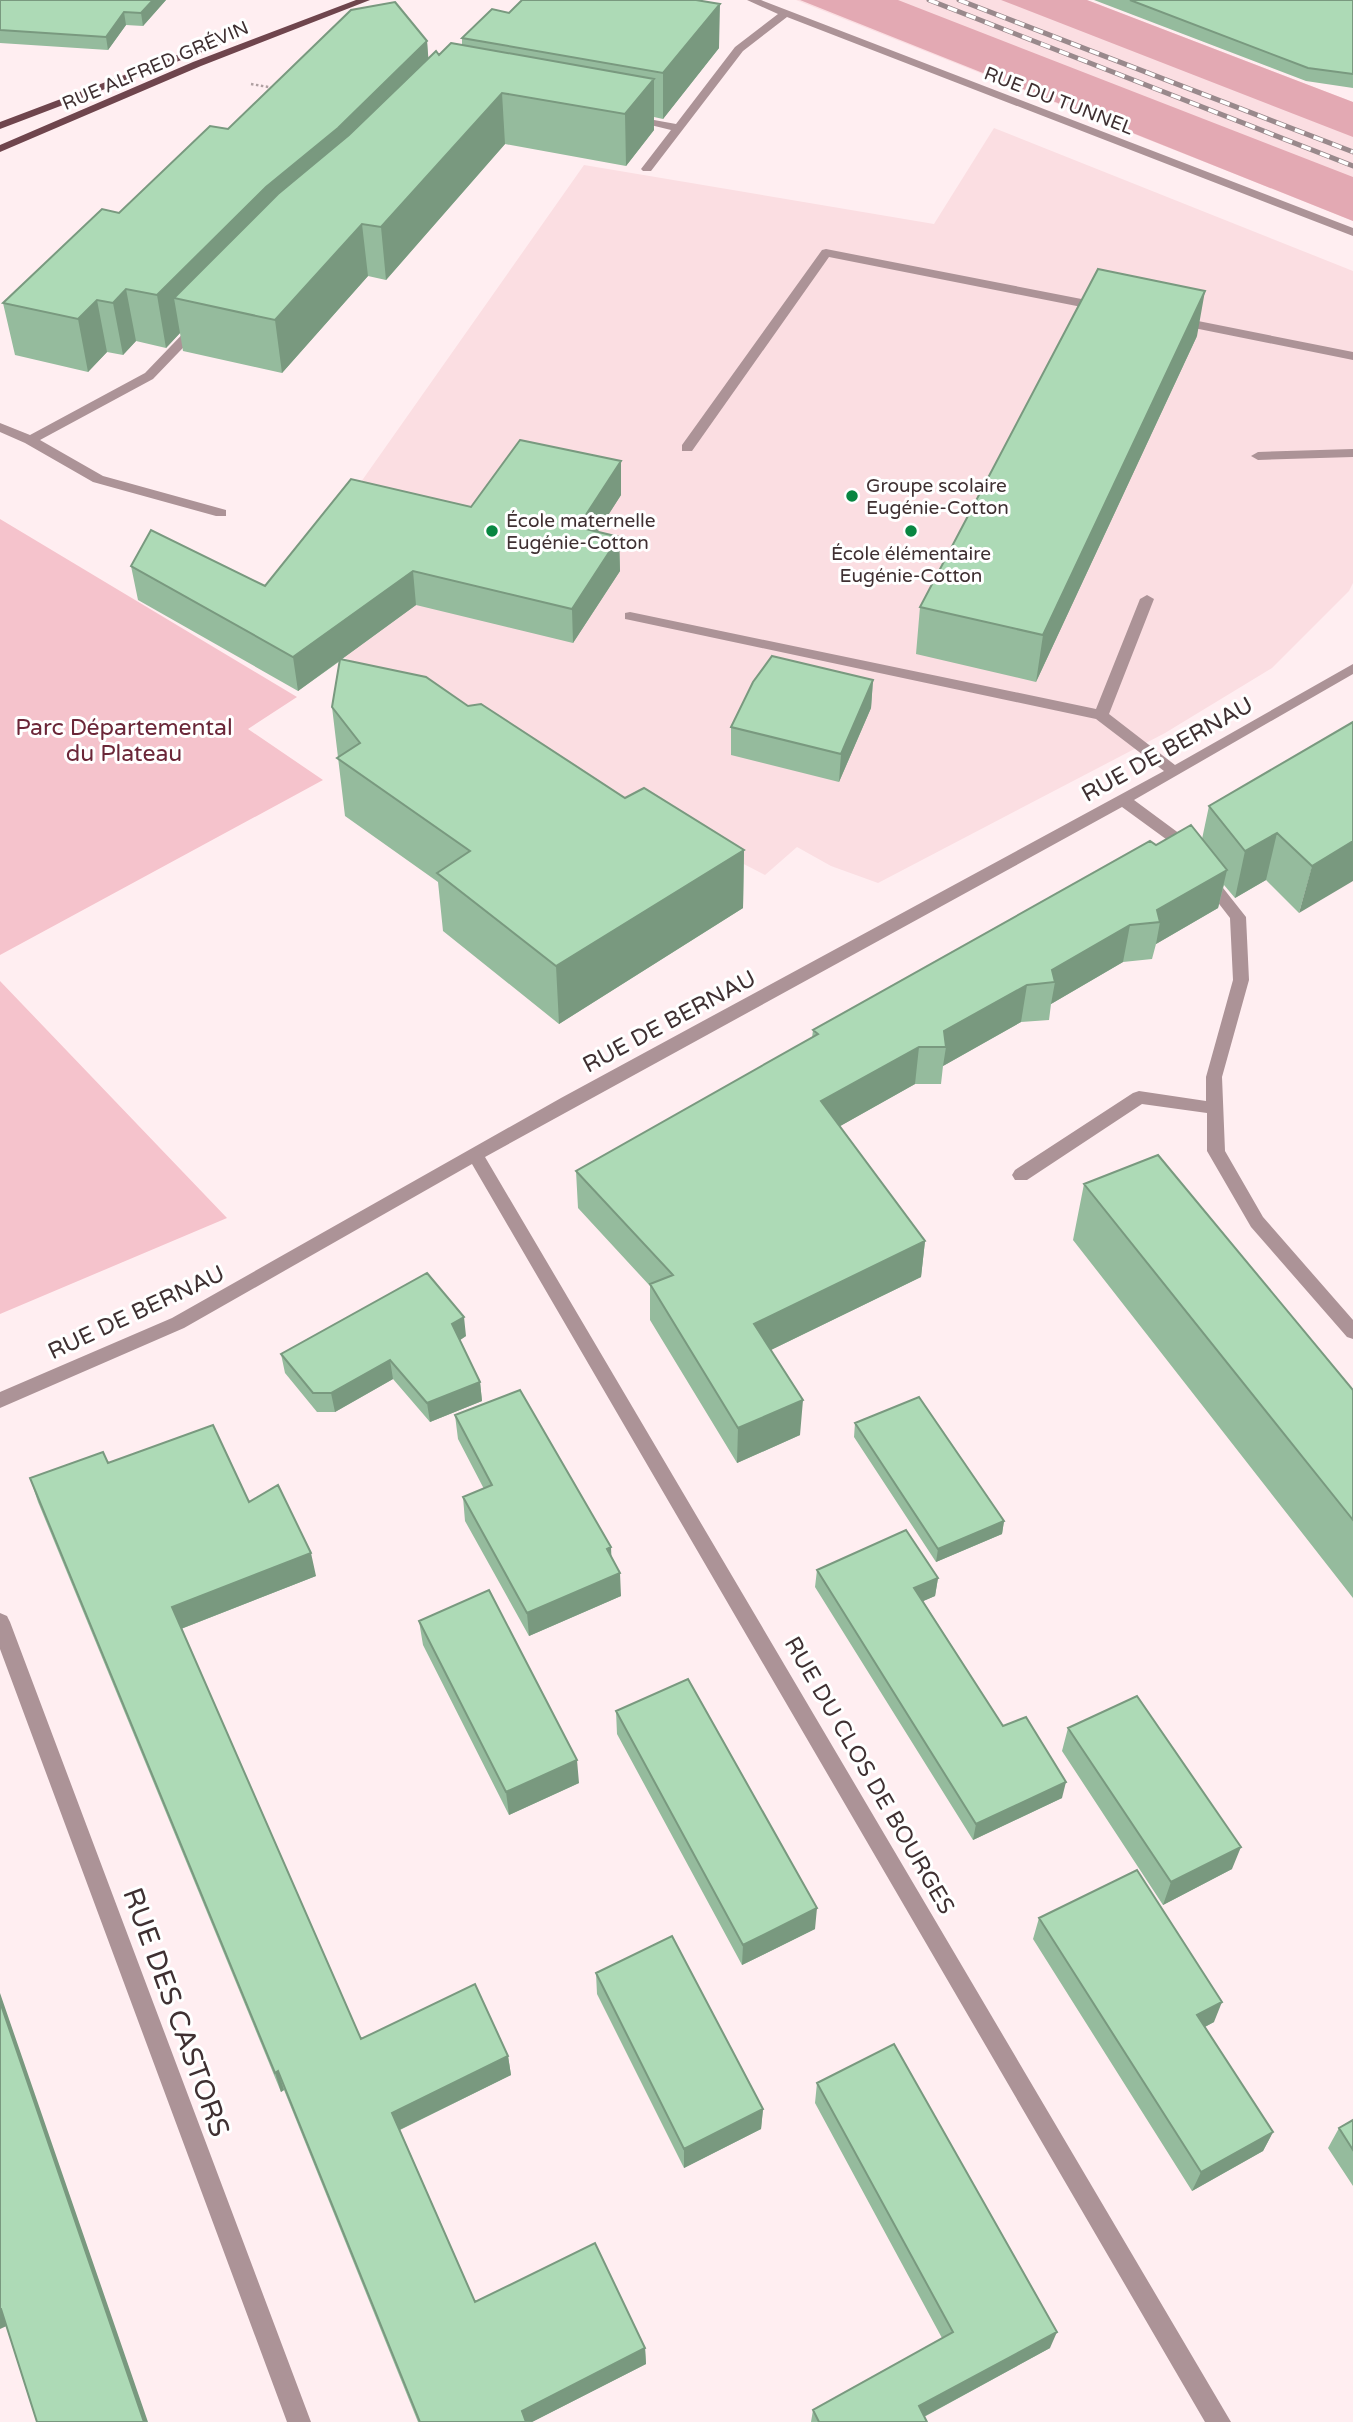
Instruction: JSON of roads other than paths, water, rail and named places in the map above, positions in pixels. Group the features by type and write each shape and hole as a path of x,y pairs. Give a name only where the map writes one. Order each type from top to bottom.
{"main road":[{"name":"RUE ALFRED GRÉVIN","path":"0,126 330,0"},
{"name":"RUE ALFRED GRÉVIN","path":"0,149 197,64 365,0"}],"street":[{"name":"RUE DU TUNNEL","path":"752,0 1353,232"},
{"path":"648,169 739,49 786,13"},
{"path":"624,118 679,128"},
{"path":"687,448 826,253 1110,308"},
{"path":"30,440 149,376 204,318"},
{"path":"1164,319 1353,356"},
{"path":"0,427 30,440 98,480 221,513"},
{"path":"1258,456 1353,453"},
{"path":"1101,716 1147,599"},
{"path":"630,616 1101,716 1174,772"},
{"name":"RUE DE BERNAU","path":"0,1400 178,1323 567,1102 1124,800 1353,668"},
{"path":"1124,800 1175,838 1238,916 1241,980 1214,1077 1216,1150 1257,1222 1353,1332"},
{"path":"1021,1175 1139,1097 1214,1108"},
{"name":"RUE DU CLOS DE BOURGES","path":"476,1156 1219,2422"},
{"name":"RUE DES CASTORS","path":"0,1622 299,2422"}],"railway":[{"path":"929,0 1353,166"},
{"path":"959,0 1353,152"}],"place":[{"name":"Groupe scolaire Eugénie-Cotton","path":"852,496"},
{"name":"École maternelle Eugénie-Cotton","path":"492,531"},
{"name":"École élémentaire Eugénie-Cotton","path":"911,531"}],"park label":[{"name":"Parc Départemental du Plateau","path":"124,740"}]}
